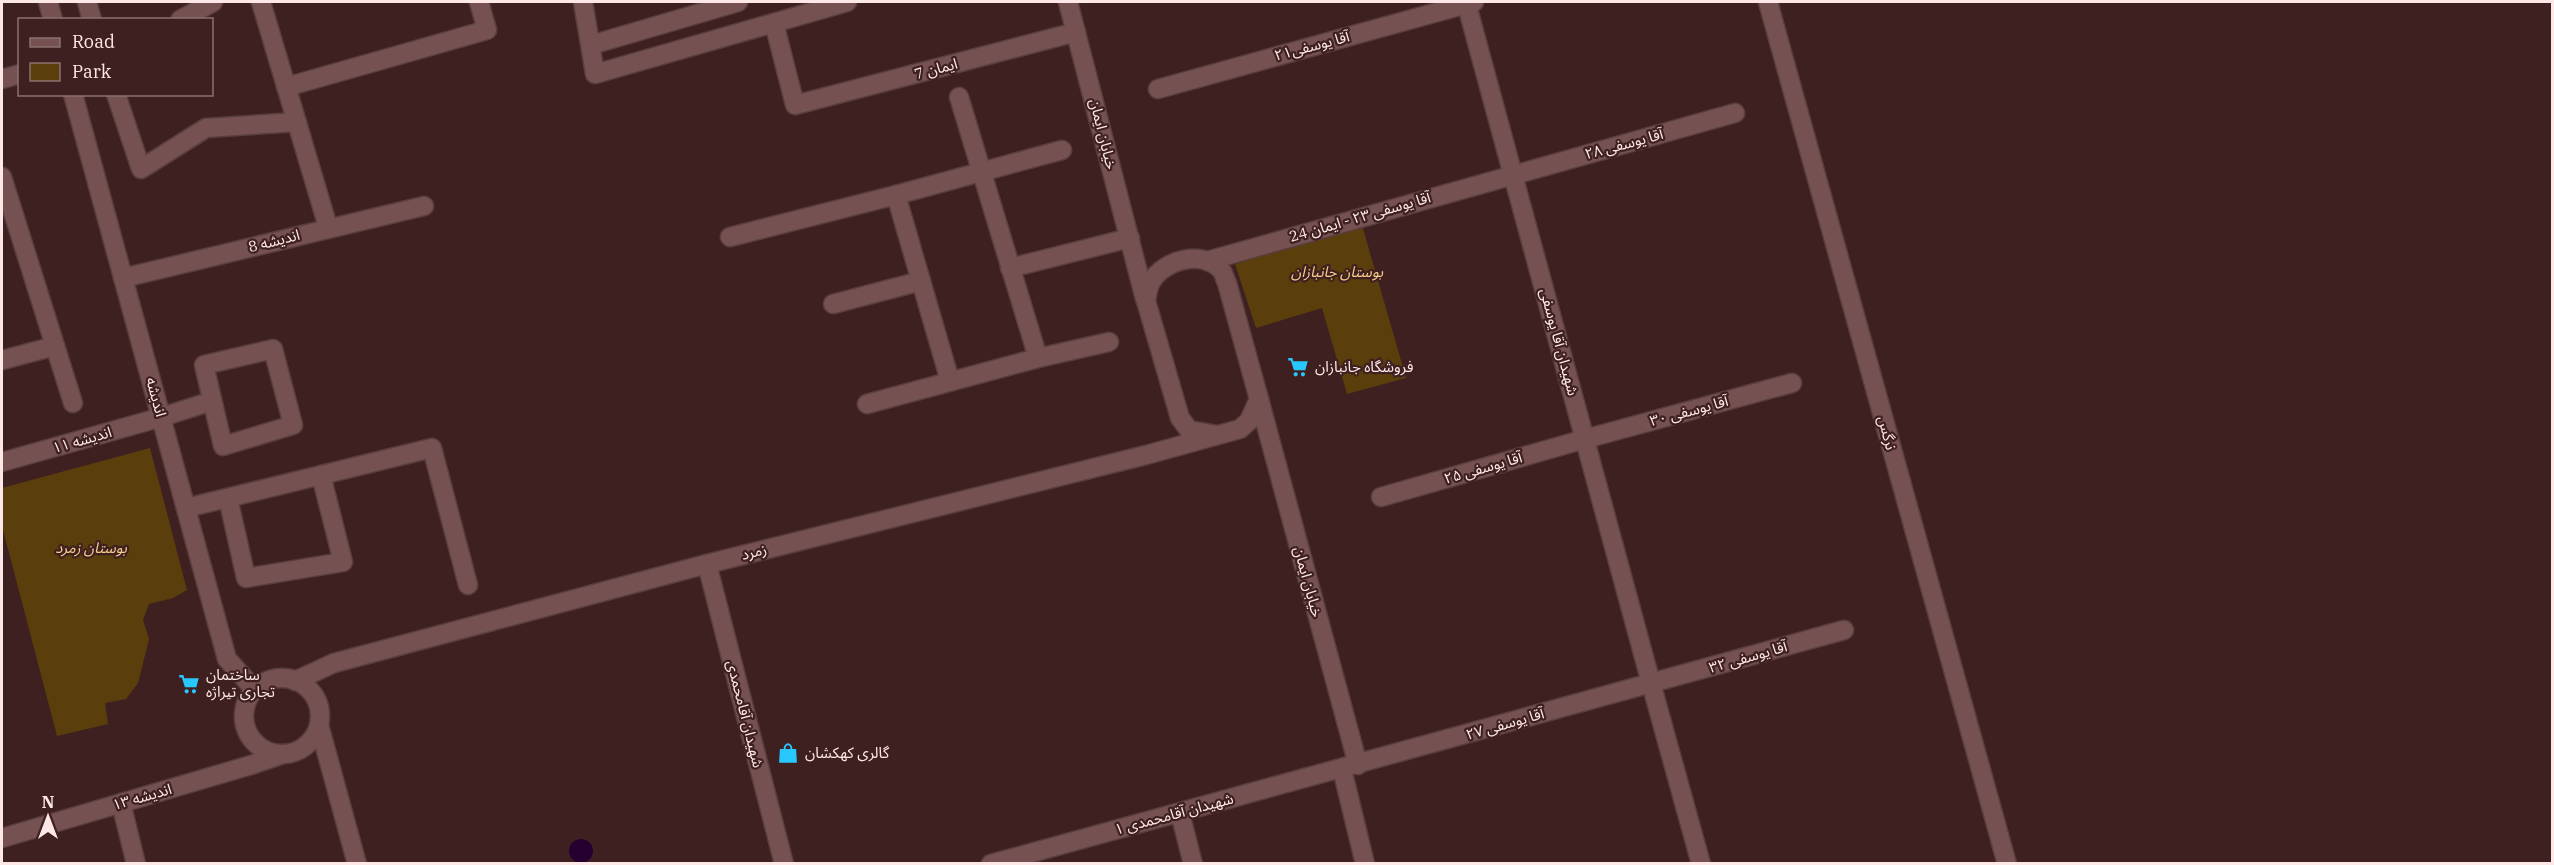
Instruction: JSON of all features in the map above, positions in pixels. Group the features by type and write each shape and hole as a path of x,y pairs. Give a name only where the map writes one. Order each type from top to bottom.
{"street":[{"path":"48,2 52,18"},
{"path":"87,2 91,18"},
{"path":"184,18 213,2"},
{"path":"261,2 328,227"},
{"path":"286,87 487,30 479,2"},
{"path":"583,2 595,74 847,2"},
{"path":"591,45 738,2"},
{"name":"خیابان ایمان","path":"1068,2 1146,301 1180,418"},
{"name":"آقا یوسفی۲۱","path":"1158,89 1469,2"},
{"name":"شهیدان آقا یوسفی","path":"1469,2 1513,174 1701,864"},
{"name":"نرگس","path":"1768,2 2007,864"},
{"name":"ایمان 7","path":"774,23 795,105 1076,32"},
{"path":"2,79 18,75"},
{"name":"انديشه","path":"74,96 227,659 255,690"},
{"path":"117,96 141,169 206,128 297,122"},
{"path":"959,97 1038,358"},
{"name":"آقا یوسفی ۲۸","path":"1513,174 1735,113"},
{"path":"730,237 982,173 1062,150"},
{"name":"آقا یوسفی ۲۳ - ایمان 24","path":"1146,301 1151,282 1162,269 1176,261 1194,259 1207,261 1513,174"},
{"path":"2,177 73,403"},
{"path":"896,195 950,381"},
{"name":"اندیشه 8","path":"123,278 328,227 424,206"},
{"path":"1010,268 1130,238"},
{"name":"خیابان ایمان","path":"1207,261 1221,270 1227,283 1268,432 1350,767 1365,864"},
{"path":"833,304 921,281"},
{"path":"867,404 1038,358 1109,342"},
{"path":"2,360 55,346"},
{"path":"273,349 293,425 223,446 212,401 204,365 273,349"},
{"name":"آقا یوسفی ۳۰","path":"1585,439 1792,383"},
{"path":"1240,429 1249,421 1258,399"},
{"name":"اندیشه ۱۱","path":"2,462 212,401"},
{"path":"1180,418 1189,430 1217,435"},
{"path":"1146,455 1172,436 1178,427 1180,418"},
{"path":"1240,429 1257,426 1268,432"},
{"name":"زمرد","path":"295,681 334,663 707,564 1146,455 1240,429"},
{"name":"آقا یوسفی ۲۵","path":"1381,497 1585,439"},
{"path":"186,508 432,448 468,585"},
{"path":"228,498 246,578 343,562 321,475"},
{"name":"شهیدان آقامحمدی","path":"707,564 784,864"},
{"name":"آقا یوسفی ۳۲","path":"1651,683 1844,630"},
{"path":"319,725 306,746 295,752 283,754 270,752 259,746 248,731 244,712 255,690 274,679 295,681 304,686 318,703 319,725 357,864"},
{"name":"آقا یوسفی ۲۷","path":"1350,767 1651,683"},
{"name":"اندیشه ۱۳","path":"2,838 283,754"},
{"name":"شهیدان آقامحمدی ۱","path":"991,864 1350,767"},
{"path":"121,803 136,864"},
{"path":"1180,813 1193,864"}],"green space":[{"name":"بوستان جانبازان","path":"1362,225 1406,378 1347,394 1322,308 1256,328 1235,264"},
{"name":"بوستان زمرد","path":"150,448 187,590 173,598 149,604 143,620 149,639 138,683 126,699 105,703 108,724 57,736 2,526 2,488"}],"shaded area":[{"path":"581,839 586,840 592,846 592,856 586,862 581,863 576,862 570,856 569,851 570,846 576,840"}],"place":[{"name":"فروشگاه جانبازان","path":"1298,367"},
{"name":"ساختمان تجاری تیراژه","path":"189,684"},
{"name":"گالری کهکشان","path":"788,753"}]}
